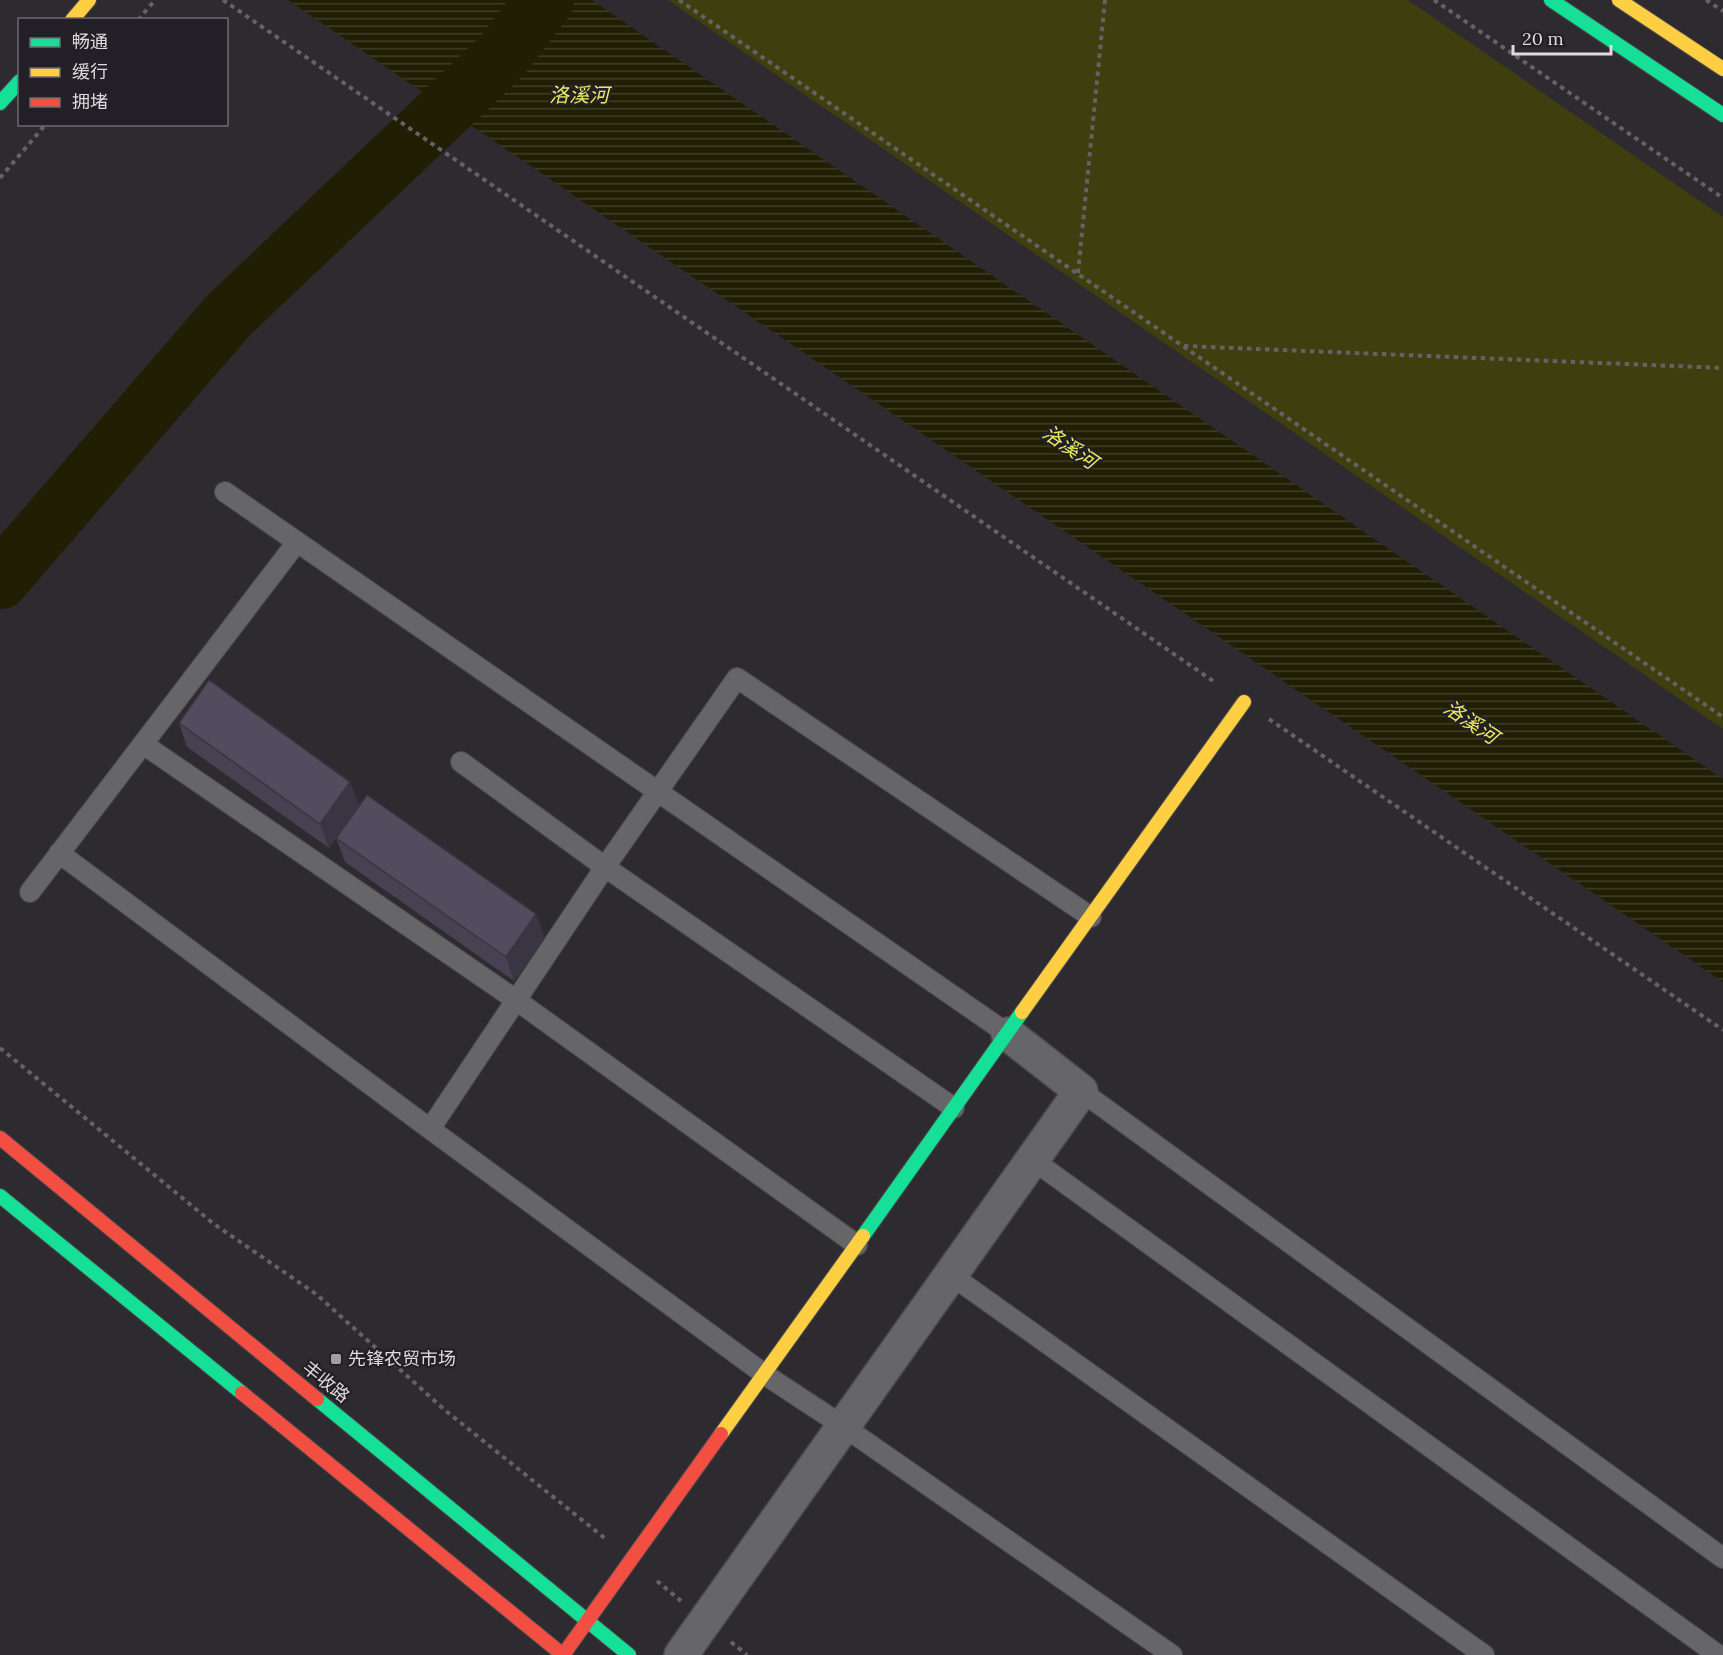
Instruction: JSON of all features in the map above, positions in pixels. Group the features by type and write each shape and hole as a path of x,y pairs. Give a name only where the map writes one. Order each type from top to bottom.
{"main road":[{"path":"74,18 89,0"},
{"path":"1551,0 1723,115"},
{"path":"1619,0 1723,69"},
{"path":"0,103 18,83"},
{"path":"0,1196 563,1655 1244,702"},
{"name":"丰收路","path":"0,1138 629,1655"}],"street":[{"path":"681,1655 1081,1091 1008,1034"}],"lane":[{"path":"225,492 1008,1034"},
{"path":"30,892 297,542"},
{"path":"430,1129 605,867 737,678 1091,917"},
{"path":"143,744 516,1000 857,1245"},
{"path":"461,762 605,867 954,1108"},
{"path":"59,853 764,1374 843,1426 1172,1655"},
{"path":"1081,1091 1723,1558"},
{"path":"1033,1160 1718,1655"},
{"path":"951,1275 1484,1655"}],"path":[{"path":"140,18 155,0"},
{"path":"223,0 1723,1030"},
{"path":"679,0 1723,717"},
{"path":"1078,273 1105,0"},
{"path":"1434,0 1723,198"},
{"path":"1706,0 1723,11"},
{"path":"0,177 44,126"},
{"path":"1184,346 1723,368"},
{"path":"0,1048 214,1224 316,1294 446,1410 747,1655"}],"shaded area":[{"path":"668,0 1408,0 1723,217 1723,729"}],"water":[{"name":"洛溪河","path":"288,0 592,0 1723,779 1723,982"}],"building":[{"path":"209,680 350,782 320,824 179,723"},
{"path":"367,795 536,914 506,957 336,838"}],"waterway":[{"path":"0,580 228,316 501,57 545,0"}],"traffic: fast":[{"path":"1551,0 1723,115"},
{"path":"0,103 18,83"},
{"path":"863,1236 1022,1012"},
{"path":"0,1196 242,1393"},
{"path":"317,1399 629,1655"}],"traffic: slow":[{"path":"74,18 89,0"},
{"path":"1619,0 1723,69"},
{"path":"1022,1012 1244,702"},
{"path":"721,1434 863,1236"}],"traffic: jam":[{"path":"0,1138 317,1399"},
{"path":"242,1393 563,1655"},
{"path":"563,1655 721,1434"}],"place":[{"name":"先锋农贸市场","path":"336,1359"}]}
